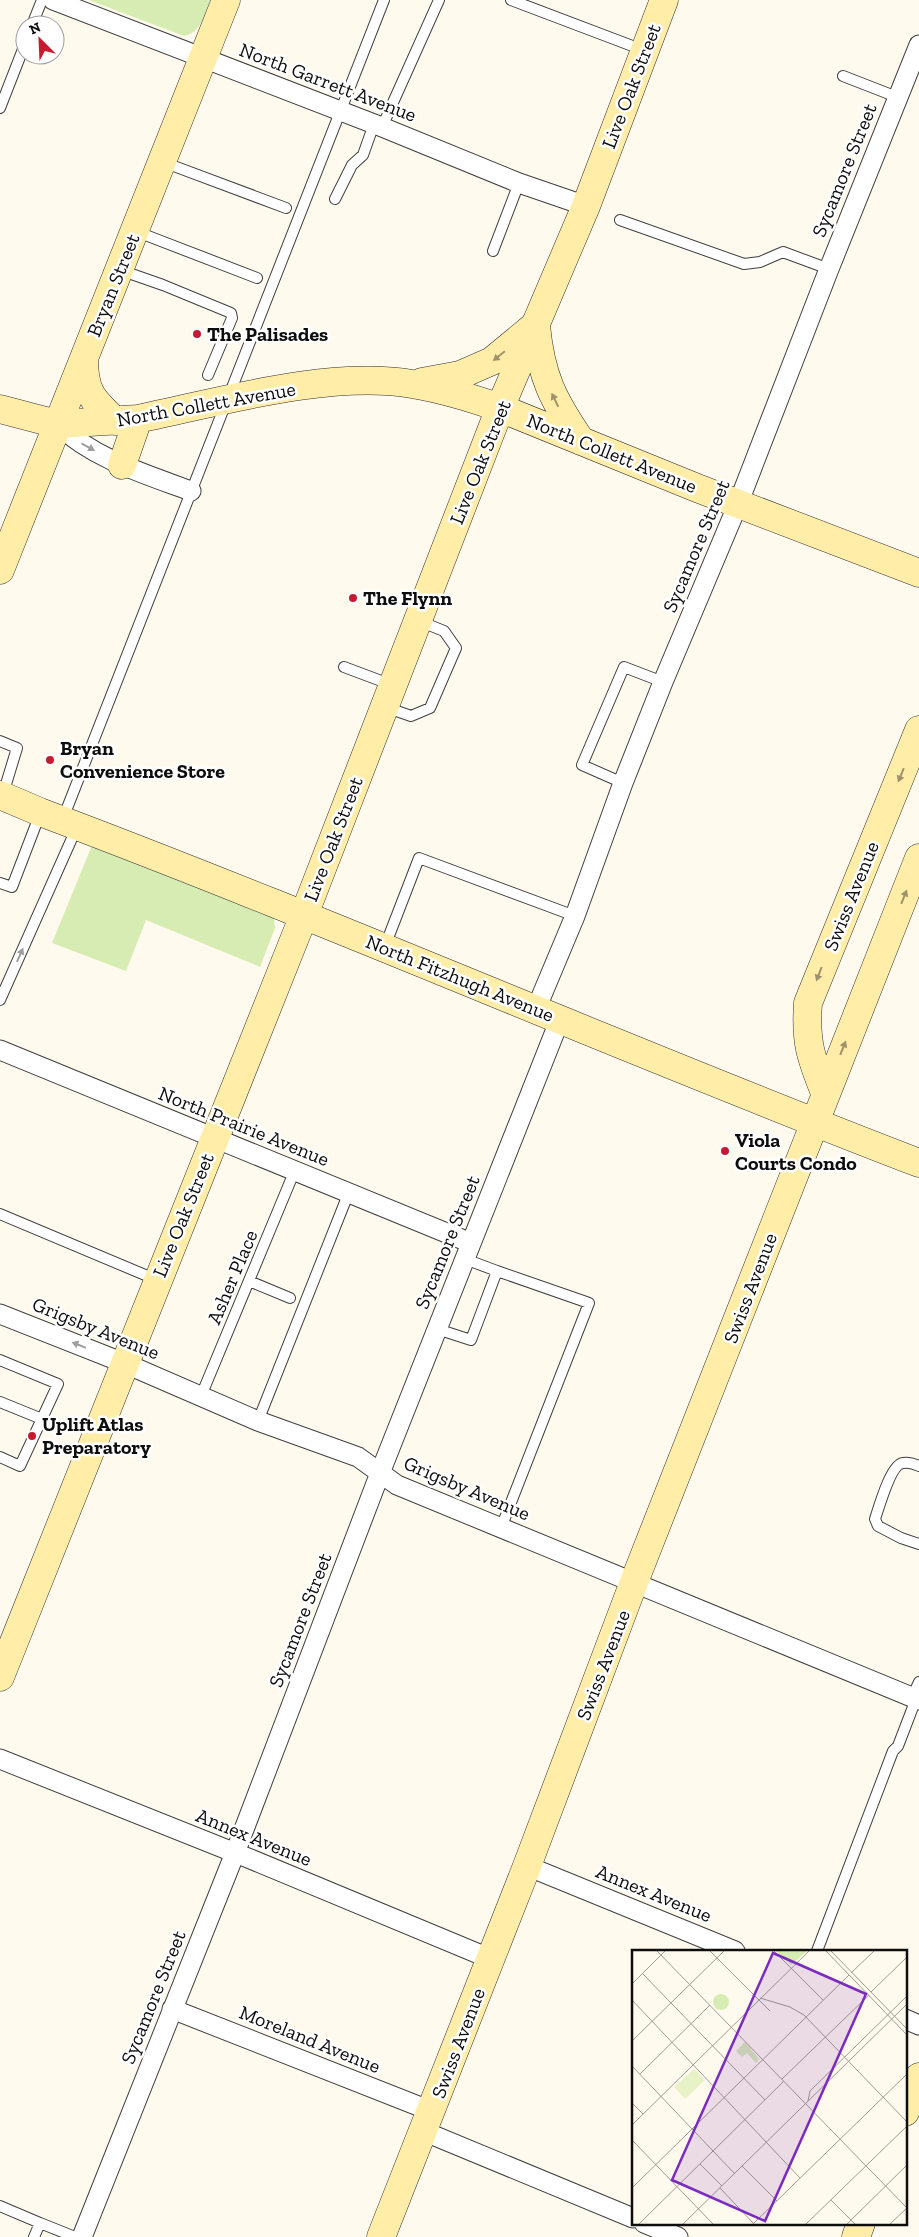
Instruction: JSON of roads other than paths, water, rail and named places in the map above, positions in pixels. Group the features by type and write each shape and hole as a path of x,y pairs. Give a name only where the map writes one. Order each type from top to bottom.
{"street":[{"name":"North Garrett Avenue","path":"53,0 519,182 586,206"},
{"name":"Bryan Street","path":"0,570 226,0"},
{"name":"Live Oak Street","path":"0,1677 304,915 500,408 586,206 664,0"},
{"name":"Sycamore Street","path":"82,2237 235,1853 380,1473 468,1251 548,1014 574,916 623,783 663,682 738,504 829,269 919,45"},
{"path":"412,384 460,375 492,361 536,324"},
{"path":"536,324 539,352 548,386 559,409 581,441"},
{"path":"84,358 86,387 95,400 126,420 122,465"},
{"name":"North Collett Avenue","path":"0,409 58,424 126,420 300,386 366,381 412,384 477,400 500,408 738,504 919,573"},
{"path":"58,424 73,440 122,465 191,491"},
{"name":"Swiss Avenue","path":"825,1093 810,1054 806,1029 808,1003 919,730"},
{"name":"North Fitzhugh Avenue","path":"1,795 60,820 385,947 814,1123 919,1163"},
{"name":"Swiss Avenue","path":"381,2237 527,1866 634,1582 919,858"},
{"name":"North Prairie Avenue","path":"0,1050 214,1140 349,1192 468,1251"},
{"name":"Grigsby Avenue","path":"0,1314 124,1363 258,1421 358,1458 397,1485 917,1695"},
{"name":"Annex Avenue","path":"0,1758 490,1959"},
{"name":"Annex Avenue","path":"527,1866 733,1950"},
{"name":"Moreland Avenue","path":"172,2009 427,2121 632,2218"},
{"path":"906,2019 919,2025"},
{"path":"906,2110 919,2077"},
{"path":"646,2224 678,2237"},
{"path":"856,2237 861,2224"}],"lane":[{"path":"36,15 42,0"},
{"path":"0,1000 60,820 228,400 384,0"},
{"path":"335,198 352,165 363,155 439,0"},
{"path":"511,0 645,51"},
{"path":"0,108 17,65"},
{"path":"843,76 897,97"},
{"path":"162,161 286,208"},
{"path":"492,251 519,182"},
{"path":"620,220 744,264 760,262 783,252 829,269"},
{"path":"134,231 257,278"},
{"path":"119,270 163,285 231,313 232,318 208,375"},
{"path":"344,666 388,696 411,716 430,708 456,648 444,631 418,620"},
{"path":"623,783 582,765 624,667 663,682"},
{"path":"0,741 17,748 1,795"},
{"path":"0,882 12,887 60,820"},
{"path":"385,947 419,858 574,916"},
{"name":"Asher Place","path":"201,1396 295,1170"},
{"path":"258,1421 349,1192"},
{"path":"0,1214 158,1281"},
{"path":"468,1251 497,1271 589,1303 501,1528"},
{"path":"437,1329 471,1340 497,1271"},
{"path":"249,1281 290,1298"},
{"path":"0,1360 58,1384 20,1466 0,1457"},
{"path":"0,1402 42,1419"},
{"path":"919,1466 903,1462 898,1465 889,1480 875,1519 878,1526 901,1538 919,1544"},
{"path":"817,1950 893,1751 898,1746 917,1695"},
{"path":"0,2206 75,2237"},
{"path":"34,2237 40,2223"}],"place":[{"name":"The Palisades","path":"197,334"},
{"name":"The Flynn","path":"353,598"},
{"name":"Bryan Convenience Store","path":"50,760"},
{"name":"Viola Courts Condo","path":"725,1151"},
{"name":"Uplift Atlas Preparatory","path":"32,1436"}]}
